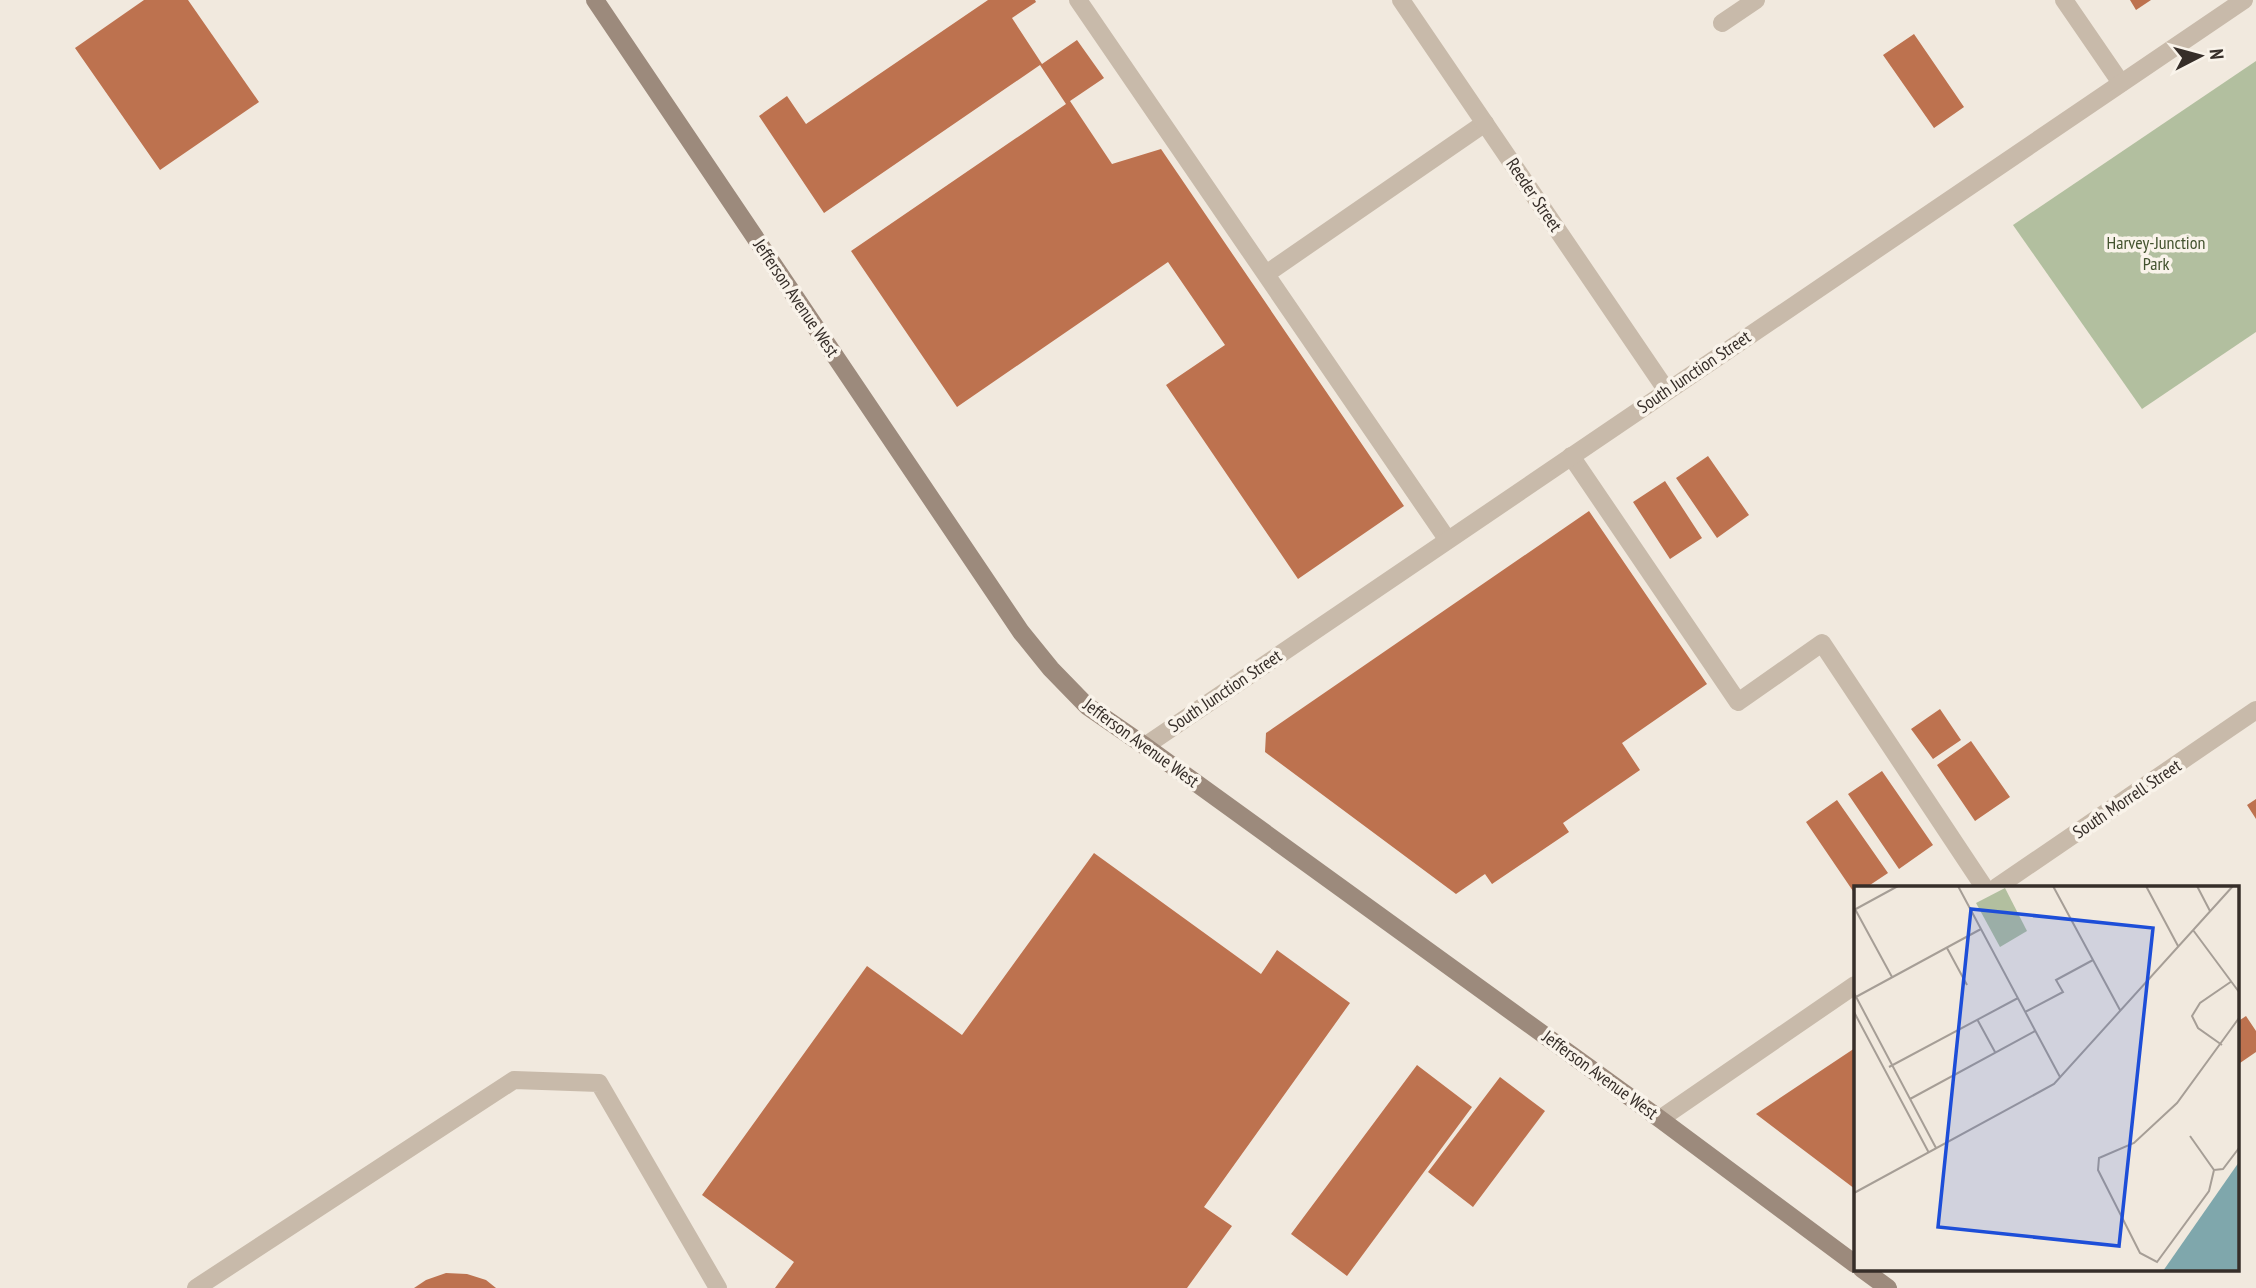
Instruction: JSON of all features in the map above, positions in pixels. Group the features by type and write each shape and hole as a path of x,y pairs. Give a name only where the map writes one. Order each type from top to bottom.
{"main road":[{"name":"Jefferson Avenue West","path":"595,0 1021,632 1051,670 1087,706 1660,1119 1854,1263"},
{"path":"1863,1270 1888,1288"}],"street":[{"path":"1078,0 1447,539"},
{"name":"Reeder Street","path":"1401,0 1667,391"},
{"path":"1722,23 1756,0"},
{"path":"2064,0 2121,83"},
{"name":"South Junction Street","path":"1145,746 2244,0"},
{"path":"1266,275 1485,123"},
{"path":"1571,456 1738,702 1822,643 1983,886"},
{"name":"South Morrell Street","path":"1998,886 2256,710"},
{"path":"1660,1119 1854,986"},
{"path":"196,1288 514,1080 599,1083 718,1288"}],"green space":[{"name":"Harvey-Junction Park","path":"2256,61 2256,332 2142,409 2013,225"}],"building":[{"path":"144,0 188,0 259,102 160,170 75,48"},
{"path":"988,0 1035,0 1036,2 1012,18 1042,64 1077,40 1104,78 1070,101 1112,164 1161,149 1404,506 1298,579 1166,385 1225,345 1168,262 957,407 851,251 1066,104 1040,65 824,213 759,116 787,96 806,124"},
{"path":"2130,0 2151,0 2136,10"},
{"path":"1914,34 1964,107 1934,128 1883,55"},
{"path":"1708,456 1749,515 1717,538 1676,478"},
{"path":"1665,481 1702,538 1670,559 1633,502"},
{"path":"1589,511 1707,684 1622,743 1640,770 1563,823 1569,832 1492,884 1485,874 1456,894 1265,752 1266,733"},
{"path":"1940,709 1961,740 1933,759 1911,729"},
{"path":"1971,741 2010,797 1975,821 1937,765"},
{"path":"1882,771 1933,845 1899,869 1848,794"},
{"path":"2256,799 2256,819 2247,805"},
{"path":"1837,800 1888,873 1868,886 1854,886 1854,893 1806,822"},
{"path":"1094,853 1261,974 1277,950 1350,1003 1204,1207 1232,1226 1187,1288 775,1288 794,1262 702,1195 867,966 962,1035"},
{"path":"2246,1016 2256,1031 2256,1052 2240,1063 2238,1059 2238,1021"},
{"path":"1854,1049 1854,1188 1756,1114"},
{"path":"1417,1065 1472,1107 1347,1276 1291,1234"},
{"path":"1500,1077 1545,1111 1473,1207 1428,1172"},
{"path":"446,1273 467,1274 486,1280 496,1288 414,1288 426,1280"}]}
